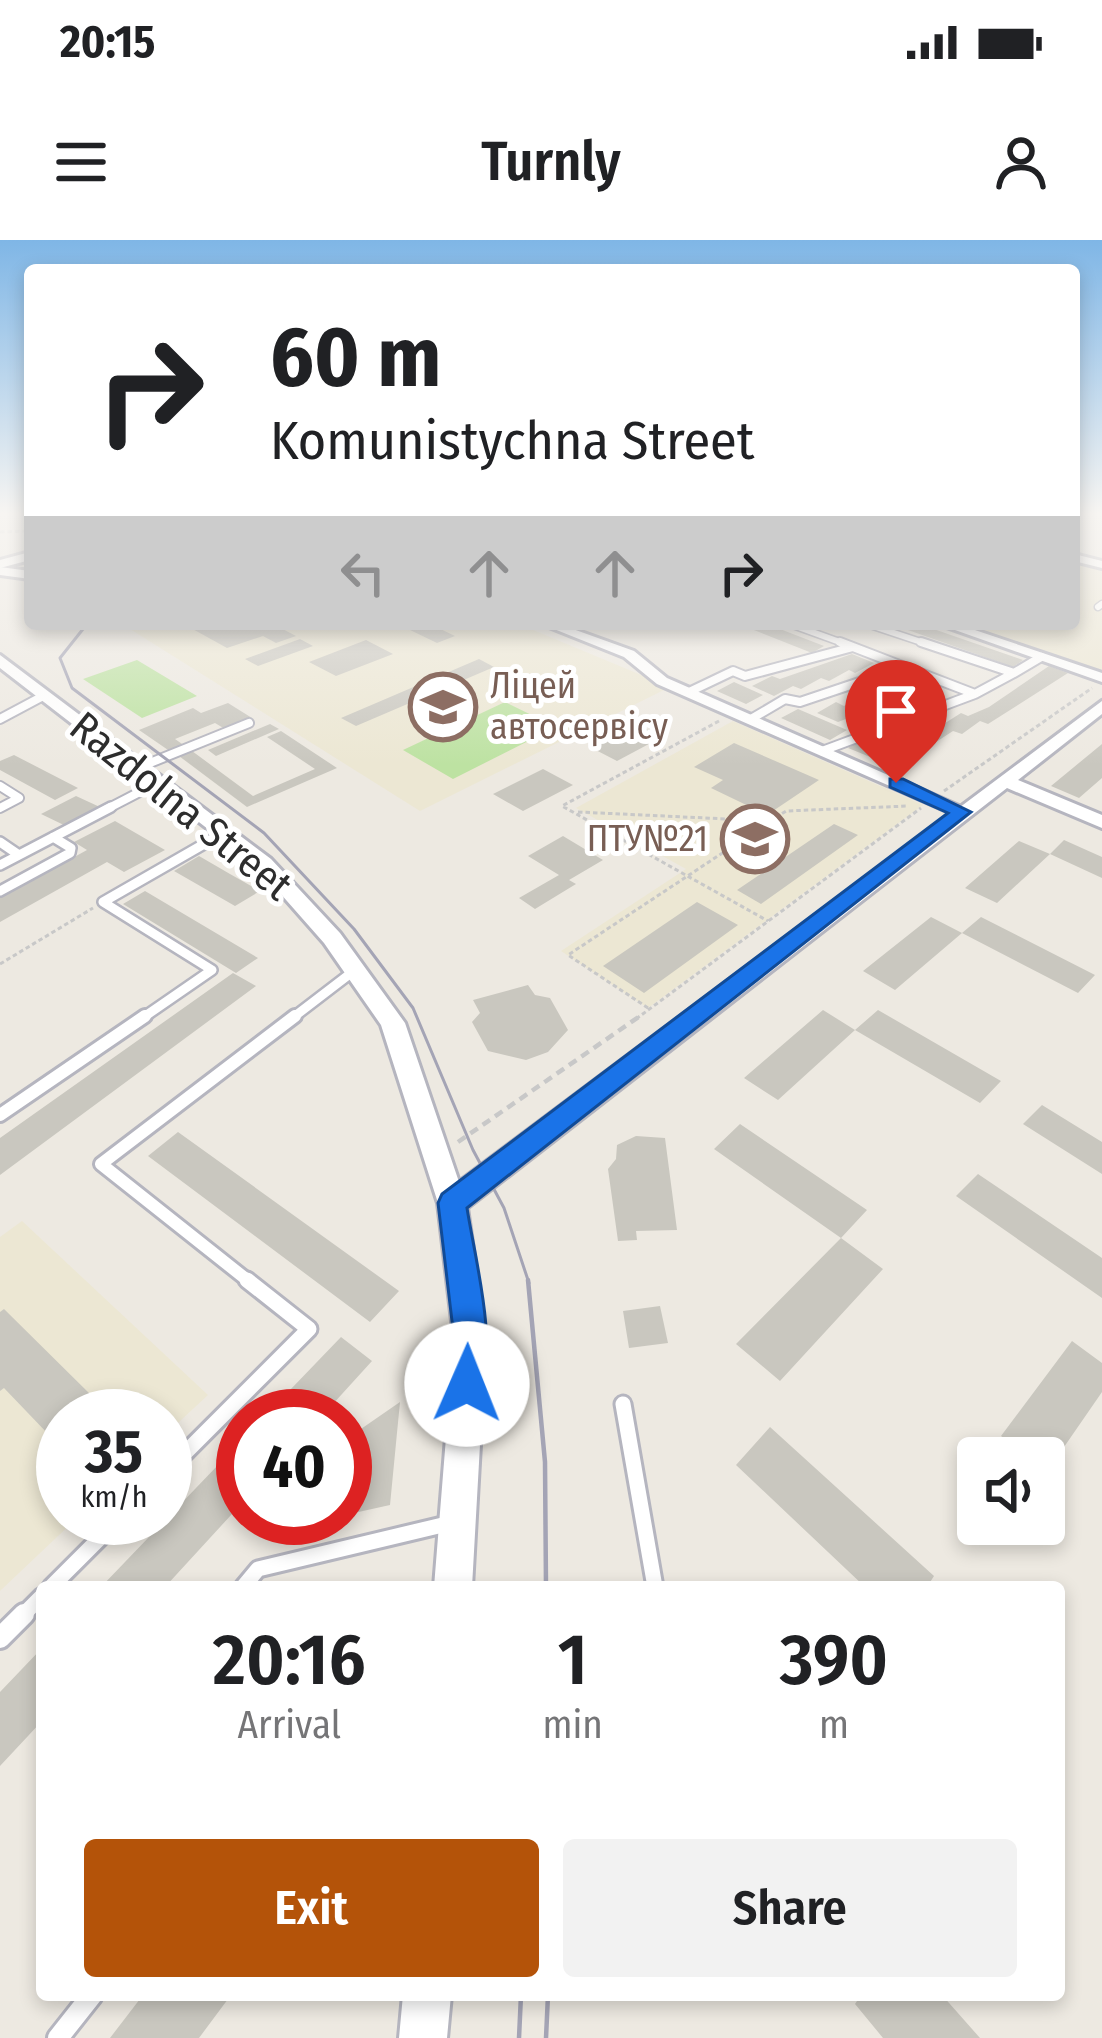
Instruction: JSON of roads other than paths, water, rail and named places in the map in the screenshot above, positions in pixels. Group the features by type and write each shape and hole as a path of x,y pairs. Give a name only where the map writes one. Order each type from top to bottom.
{"street":[{"path":"564,630 629,654 662,680 928,802 962,812"},
{"path":"962,630 1102,679"},
{"name":"Razdolna Street","path":"0,660 265,862 393,1023 452,1203 470,1338 454,1581"},
{"path":"452,1203 1102,706"},
{"path":"1003,780 1102,822"},
{"path":"423,2038 426,2001"}],"lane":[{"path":"806,630 975,694"},
{"path":"885,630 1014,673"},
{"path":"689,692 734,671 746,676 853,647"},
{"path":"822,751 860,730 947,709 1041,657"},
{"path":"743,716 785,699 800,702 904,667"},
{"path":"0,719 45,695"},
{"path":"140,767 249,723"},
{"path":"0,865 159,782"},
{"path":"0,786 20,798 0,808"},
{"path":"0,1115 212,970 104,902 225,832"},
{"path":"0,891 70,853 71,848 53,837"},
{"path":"0,842 19,855"},
{"path":"192,1446 309,1329 101,1164 355,970"},
{"path":"623,1404 654,1581"},
{"path":"248,1581 258,1569 458,1521"},
{"path":"57,1581 93,1545"},
{"path":"0,1638 36,1602"},
{"path":"58,2038 87,2001"}],"tram line":[{"path":"82,630 60,658 72,688 264,833 354,929 413,1008 473,1150 504,1208 528,1280"},
{"path":"528,1280 545,1462 546,1581"},
{"path":"519,2038 521,2001"},
{"path":"546,2038 548,2001"}],"place":[{"name":"Ліцей автосервісу","path":"443,707"},
{"name":"ПТУ№21","path":"755,839"}]}
